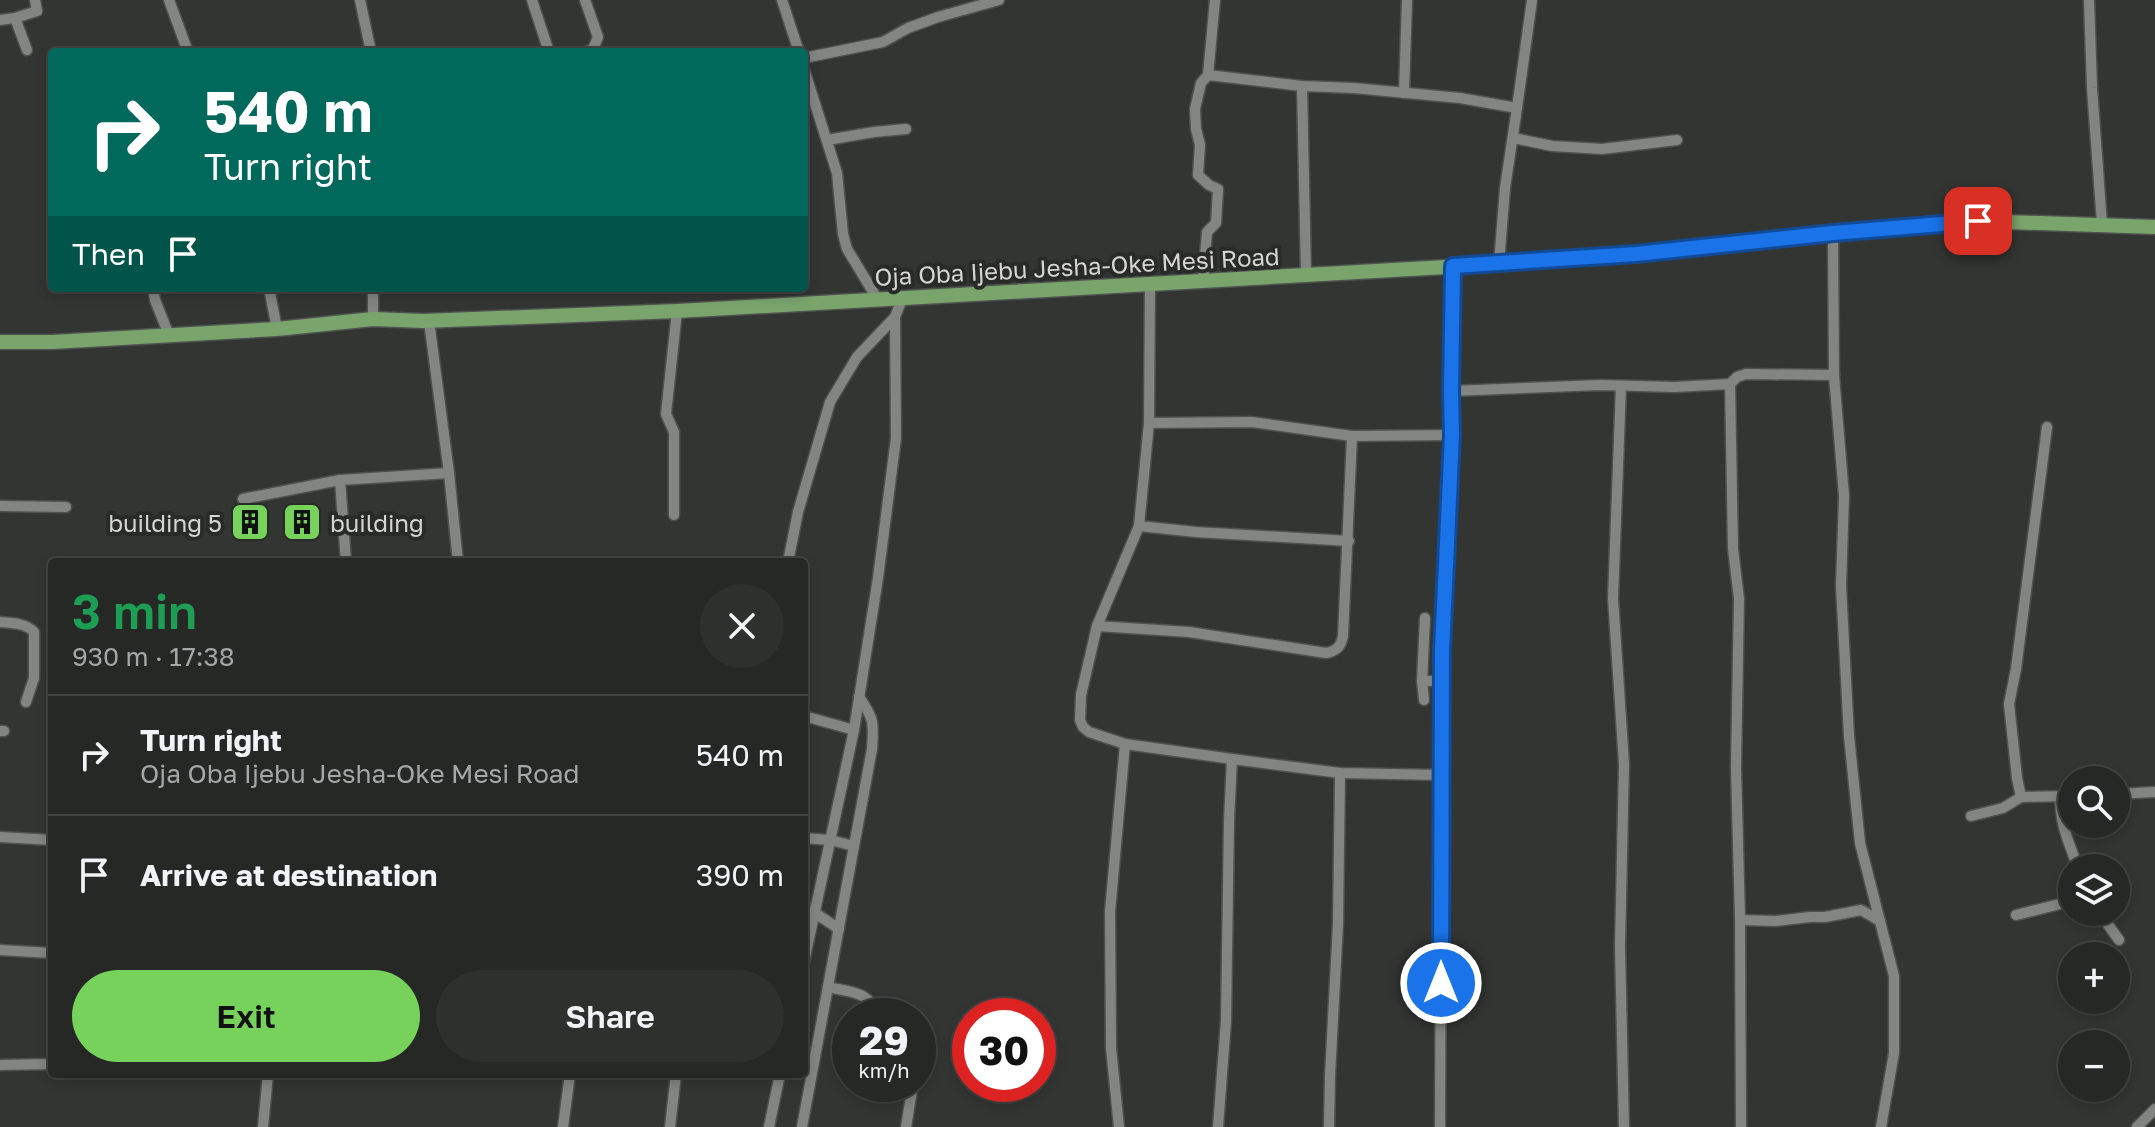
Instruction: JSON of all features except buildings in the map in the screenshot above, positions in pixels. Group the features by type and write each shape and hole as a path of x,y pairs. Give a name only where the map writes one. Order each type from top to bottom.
{"main road":[{"name":"Oja Oba Ijebu Jesha-Oke Mesi Road","path":"0,342 53,342 277,329 373,319 429,321 677,311 1499,264 1978,221 2155,227"}],"street":[{"path":"0,20 37,11 35,0"},
{"path":"169,0 187,48"},
{"path":"360,0 370,48"},
{"path":"532,0 548,48"},
{"path":"585,0 598,37 593,48"},
{"path":"782,0 798,48"},
{"path":"808,57 883,42 908,28 999,0"},
{"path":"1203,280 1207,232 1216,223 1218,189 1198,175 1200,145 1195,109 1201,83 1208,75 1215,0"},
{"path":"1404,93 1407,0"},
{"path":"1499,264 1505,188 1532,0"},
{"path":"2089,0 2102,224"},
{"path":"15,18 27,50"},
{"path":"1208,75 1302,86 1460,98 1517,108"},
{"path":"808,81 840,187 847,249 878,300"},
{"path":"1302,86 1306,274"},
{"path":"827,140 906,129"},
{"path":"1514,138 1552,146 1602,149 1677,140"},
{"path":"1833,233 1834,375 1844,496 1841,586 1849,736 1860,843 1894,976 1894,1053 1881,1127"},
{"path":"1440,1127 1441,681 1452,435 1453,266"},
{"path":"1150,283 1149,423 1139,526 1097,626 1081,695 1080,720 1083,727 1125,744 1232,759 1340,773 1441,775"},
{"path":"154,292 169,335"},
{"path":"270,292 277,329"},
{"path":"373,292 373,319"},
{"path":"839,929 809,912 830,840 854,730 878,578 896,438 895,317 902,299"},
{"path":"674,515 674,432 666,414 677,311"},
{"path":"789,558 798,512 830,402 857,357 895,317"},
{"path":"429,321 457,558"},
{"path":"1451,391 1600,385 1703,387 1730,384 1746,374 1834,375"},
{"path":"1730,384 1733,549 1739,599 1736,767 1741,1127"},
{"path":"1621,386 1613,598 1624,764 1620,947 1624,1127"},
{"path":"1149,423 1252,422 1352,436 1452,435"},
{"path":"2021,797 2009,704 2047,427"},
{"path":"1097,626 1189,632 1326,653 1334,651 1341,645 1343,636 1352,436"},
{"path":"243,499 340,480 449,473"},
{"path":"340,480 346,558"},
{"path":"0,506 66,507"},
{"path":"1139,526 1349,541"},
{"path":"1424,700 1425,618"},
{"path":"0,622 24,625 34,632 34,678 26,702"},
{"path":"1422,681 1441,681"},
{"path":"802,1127 874,732 871,714 859,697"},
{"path":"808,717 854,730"},
{"path":"1119,1127 1111,1048 1110,912 1125,744"},
{"path":"1218,1127 1226,1021 1232,759"},
{"path":"1329,1127 1338,923 1340,773"},
{"path":"2130,793 2155,792"},
{"path":"1971,816 2003,808 2021,797 2058,796"},
{"path":"0,837 48,840"},
{"path":"808,838 854,846"},
{"path":"2016,915 2058,904"},
{"path":"1740,920 1825,917 1861,910 1880,921"},
{"path":"2109,926 2119,940"},
{"path":"0,950 48,953"},
{"path":"828,987 867,998"},
{"path":"0,1065 48,1064"},
{"path":"263,1127 268,1078"},
{"path":"563,1127 569,1078"},
{"path":"670,1127 676,1078"},
{"path":"769,1127 779,1078"},
{"path":"906,1127 910,1102"},
{"path":"2137,1127 2155,1109"}],"place":[{"name":"building 5","path":"250,522"},
{"name":"building","path":"302,522"}],"route":[{"path":"1441,983 1442,650 1452,435 1453,266 1636,254 1978,221"}]}
